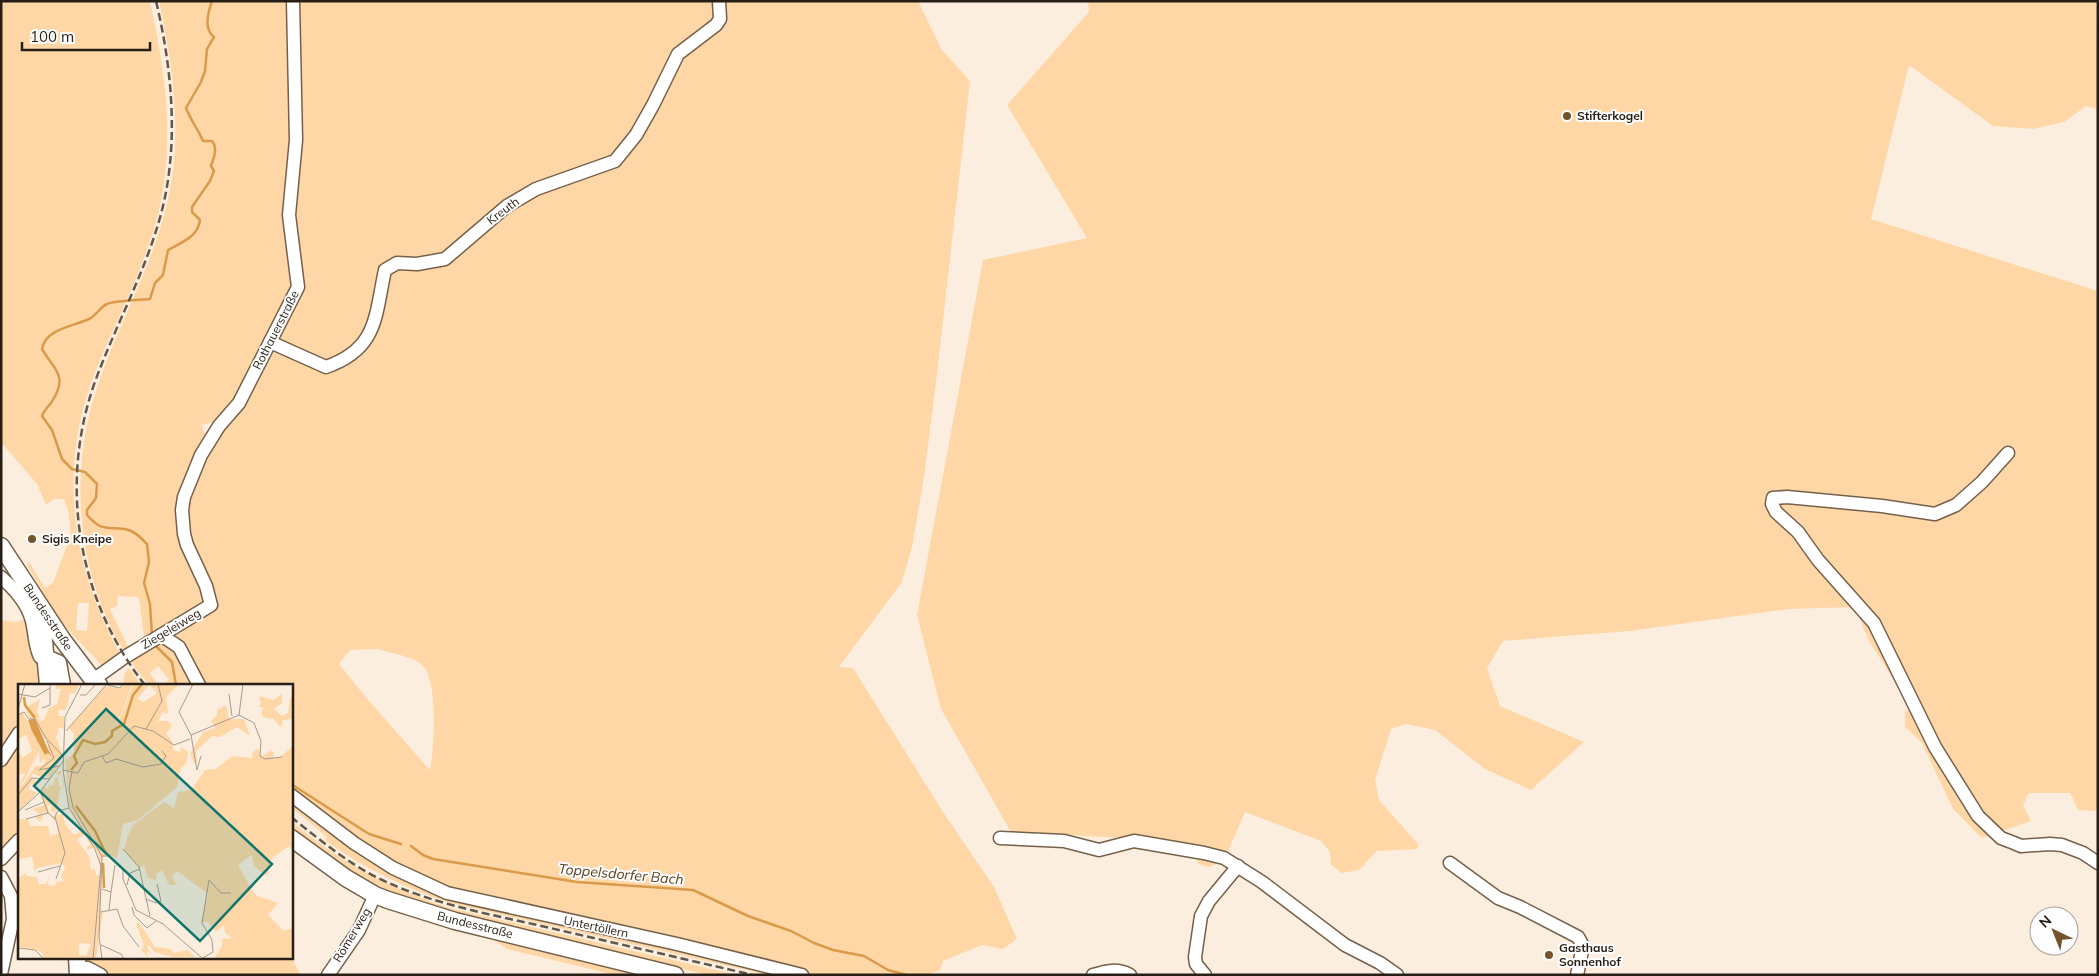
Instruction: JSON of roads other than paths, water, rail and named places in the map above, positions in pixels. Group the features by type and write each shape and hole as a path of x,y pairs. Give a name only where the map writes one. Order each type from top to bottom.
{"main road":[{"name":"Bundesstraße","path":"1,546 93,683"},
{"path":"32,594 42,620 48,684"},
{"path":"46,661 58,662 62,684"},
{"name":"Bundesstraße","path":"292,839 346,878 375,895 412,909 675,975"}],"street":[{"name":"Rothauerstraße","path":"211,605 206,586 187,546 184,534 182,510 184,497 201,455 219,426 240,403 298,286 289,215 296,140 293,1"},
{"name":"Kreuth","path":"270,342 326,367 338,363 354,353 369,336 378,312 385,270 397,262 418,264 445,259 507,206 536,189 615,160 636,134 653,106 678,54 720,20 718,1"},
{"path":"2008,453 1982,482 1956,505 1935,514 1882,506 1787,497 1773,498 1772,504 1776,512 1798,532 1818,560 1874,623 1935,747 1978,816 2001,838 2021,846 2062,845 2084,853 2098,863"},
{"path":"1,577 12,587 29,610 37,650 40,657 46,661 39,684"},
{"name":"Ziegeleiweg","path":"93,683 131,653 211,605"},
{"path":"162,635 179,647 198,684"},
{"path":"1,760 18,734"},
{"name":"Untertöllern","path":"292,796 354,843 393,868 457,896 677,944 802,975"},
{"path":"1000,838 1064,841 1100,850 1134,841 1224,858 1262,882 1345,945 1380,962 1397,975"},
{"path":"1,859 18,841"},
{"path":"1450,863 1498,898 1520,907 1578,937 1583,946 1577,975"},
{"path":"1204,975 1196,964 1195,956 1201,916 1210,901 1238,866"},
{"path":"1,877 10,896 12,918 1,974"},
{"name":"Römerweg","path":"328,975 359,930 375,895"},
{"path":"78,967 88,968 101,975"},
{"path":"1093,975 1113,970 1130,975"}],"waterway":[{"name":"Toppelsdorfer Bach","path":"152,636 150,604 144,583 149,562 147,544 131,531 100,526 87,515 87,510 96,498 97,484 85,472 72,469 62,459 52,430 42,416 59,386 58,374 42,349 48,337 61,329 89,319 107,304 150,299 155,283 163,275 168,250 193,235 199,226 200,220 192,212 192,207 210,181 214,171 211,166 215,147 212,141 203,141 186,108 201,82 205,71 207,49 214,37 208,30 207,25 212,1"},
{"name":"Toppelsdorfer Bach","path":"154,644 172,662 176,684"},
{"name":"Toppelsdorfer Bach","path":"292,785 369,834 401,844"},
{"name":"Toppelsdorfer Bach","path":"411,846 423,855 433,859 577,882 693,890 748,916 791,931 814,943 833,950 864,956 888,970 907,975"}],"railway":[{"path":"144,684 122,651 103,615 90,578 81,538 77,498 78,458 84,418 104,358 156,232 167,185 172,132 171,106 166,52 156,1"},
{"path":"292,818 355,865 398,887 439,902 753,975"}],"place":[{"name":"Stifterkogel","path":"1567,116"},
{"name":"Sigis Kneipe","path":"32,539"},
{"name":"Gasthaus Sonnenhof","path":"1549,955"}]}
